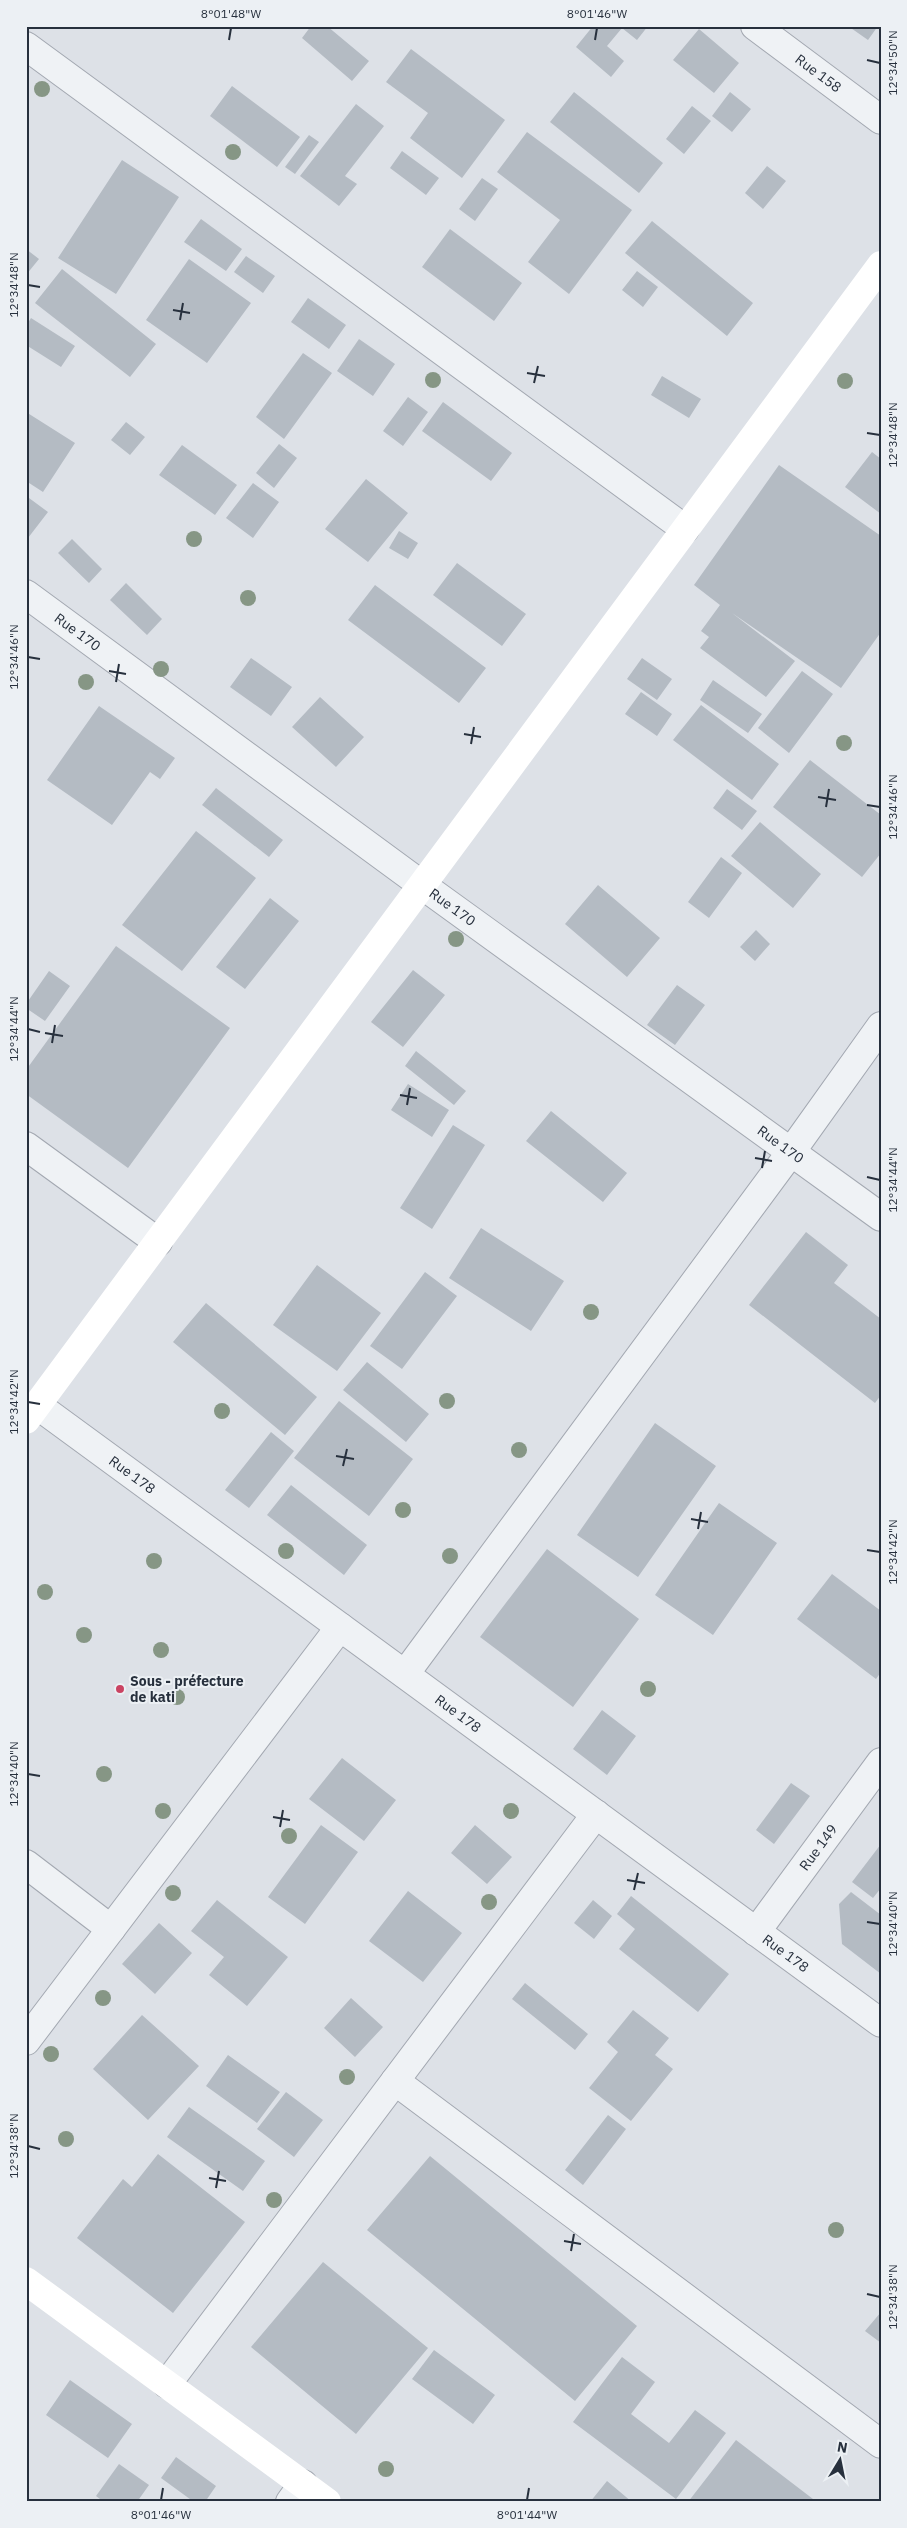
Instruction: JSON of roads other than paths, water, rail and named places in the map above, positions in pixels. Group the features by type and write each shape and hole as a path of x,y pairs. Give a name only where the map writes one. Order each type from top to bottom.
{"street":[{"name":"Rue 158","path":"755,26 881,120"},
{"path":"26,46 685,529"},
{"path":"32,1412 881,265"},
{"name":"Rue 170","path":"26,594 422,885 881,1217"},
{"path":"404,1674 791,1152 881,1026"},
{"path":"26,1146 158,1242"},
{"name":"Rue 178","path":"32,1412 340,1627 881,2023"},
{"path":"26,2041 340,1627"},
{"name":"Rue 149","path":"756,1932 881,1762"},
{"path":"167,2384 596,1814"},
{"path":"26,1864 112,1929"},
{"path":"395,2080 881,2444"},
{"path":"26,2281 167,2384 297,2493 328,2502"}],"place":[{"name":"Sous - préfecture de kati","path":"120,1689"}]}
